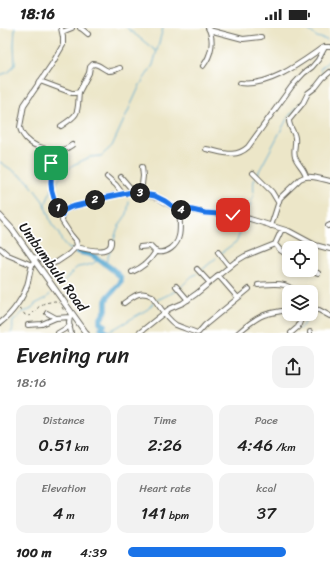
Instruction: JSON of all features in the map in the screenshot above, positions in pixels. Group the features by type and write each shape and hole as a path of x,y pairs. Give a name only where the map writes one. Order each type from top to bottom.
{"main road":[{"name":"Umbumbulu Road","path":"0,216 12,229 72,316 86,333"}],"street":[{"path":"72,28 61,30 63,45 24,105 20,127 20,130 29,141 36,146 59,152 72,145"},
{"path":"80,28 88,34"},
{"path":"209,29 243,39 260,37"},
{"path":"203,66 208,58 212,45 212,37 209,29"},
{"path":"240,83 257,83 279,75 325,47 330,47"},
{"path":"206,149 230,154 237,154 244,151 292,86 318,60 325,47"},
{"path":"62,126 76,114 79,92 90,67 93,64 99,65 107,71 120,68"},
{"path":"306,177 304,170 296,159 294,151 295,136 290,127 289,120 303,103 308,94 330,72"},
{"path":"40,82 72,93 79,92"},
{"path":"46,149 49,157"},
{"path":"141,193 144,176 142,167"},
{"path":"253,173 272,192 278,202"},
{"path":"107,177 122,193"},
{"path":"121,177 134,192"},
{"path":"271,226 278,202 282,196 300,179 306,177 330,181"},
{"path":"0,248 8,255 33,261 39,258 52,264 57,262 69,254 77,244 62,220 63,211 102,198 122,193 134,192 155,196 176,210 188,209 205,213 250,218 297,235 315,245 330,249"},
{"path":"132,272 142,268 156,252 168,250 176,244 179,237 180,210"},
{"path":"139,333 169,309 188,300 239,259 275,244 282,229"},
{"path":"76,247 91,250 105,250 110,246 111,240"},
{"path":"275,244 282,251"},
{"path":"140,247 150,246 156,252"},
{"path":"218,252 229,266"},
{"path":"0,323 9,315 23,295 27,287 33,261"},
{"path":"197,269 209,282"},
{"path":"218,275 238,298"},
{"path":"258,285 285,285"},
{"path":"176,286 188,300"},
{"path":"124,303 138,293 145,293 152,296 164,313 175,324 198,333 248,289"},
{"path":"318,310 330,316"},
{"path":"238,333 260,317 282,311"},
{"path":"46,313 56,318"},
{"path":"28,326 42,324 56,318 72,316"},
{"path":"72,316 69,320 72,333"},
{"path":"291,333 298,327 300,321"},
{"path":"58,333 70,326"}],"path":[{"path":"49,157 51,163 51,185 57,206 62,215"},
{"path":"14,308 19,309 25,315 30,316 44,303 56,300 64,311"}],"waterway":[{"path":"0,75 9,72 15,64 15,28"},
{"path":"127,28 156,51"},
{"path":"45,205 52,189 59,179 73,165 90,157 101,156 112,146 140,85 153,65 163,28"},
{"path":"306,28 317,37 327,40"},
{"path":"319,79 324,75 320,69 330,60"},
{"path":"257,175 288,117 302,101"},
{"path":"0,162 27,180 43,201 52,225 59,234 62,242 68,249 72,249"},
{"path":"246,216 253,197 255,178"},
{"path":"113,243 117,230 127,214 129,202"},
{"path":"221,253 237,241 245,219"},
{"path":"105,265 111,248"},
{"path":"76,251 92,255 117,273 121,278 121,282 108,297 106,301 106,310 100,320 100,322 104,325 101,328 108,333"},
{"path":"202,270 216,258"},
{"path":"64,281 78,267 92,264 98,260"},
{"path":"181,287 192,276 197,274"},
{"path":"157,300 176,291"},
{"path":"11,333 13,321 23,312 30,310 35,304 47,298 50,294"},
{"path":"107,333 148,309 153,303"},
{"path":"299,329 305,321"}],"route":[{"path":"51,163 51,185 57,206 62,215 63,211 71,207 126,192 137,192 155,196 165,201 176,210 188,209 205,213 233,215"}]}
